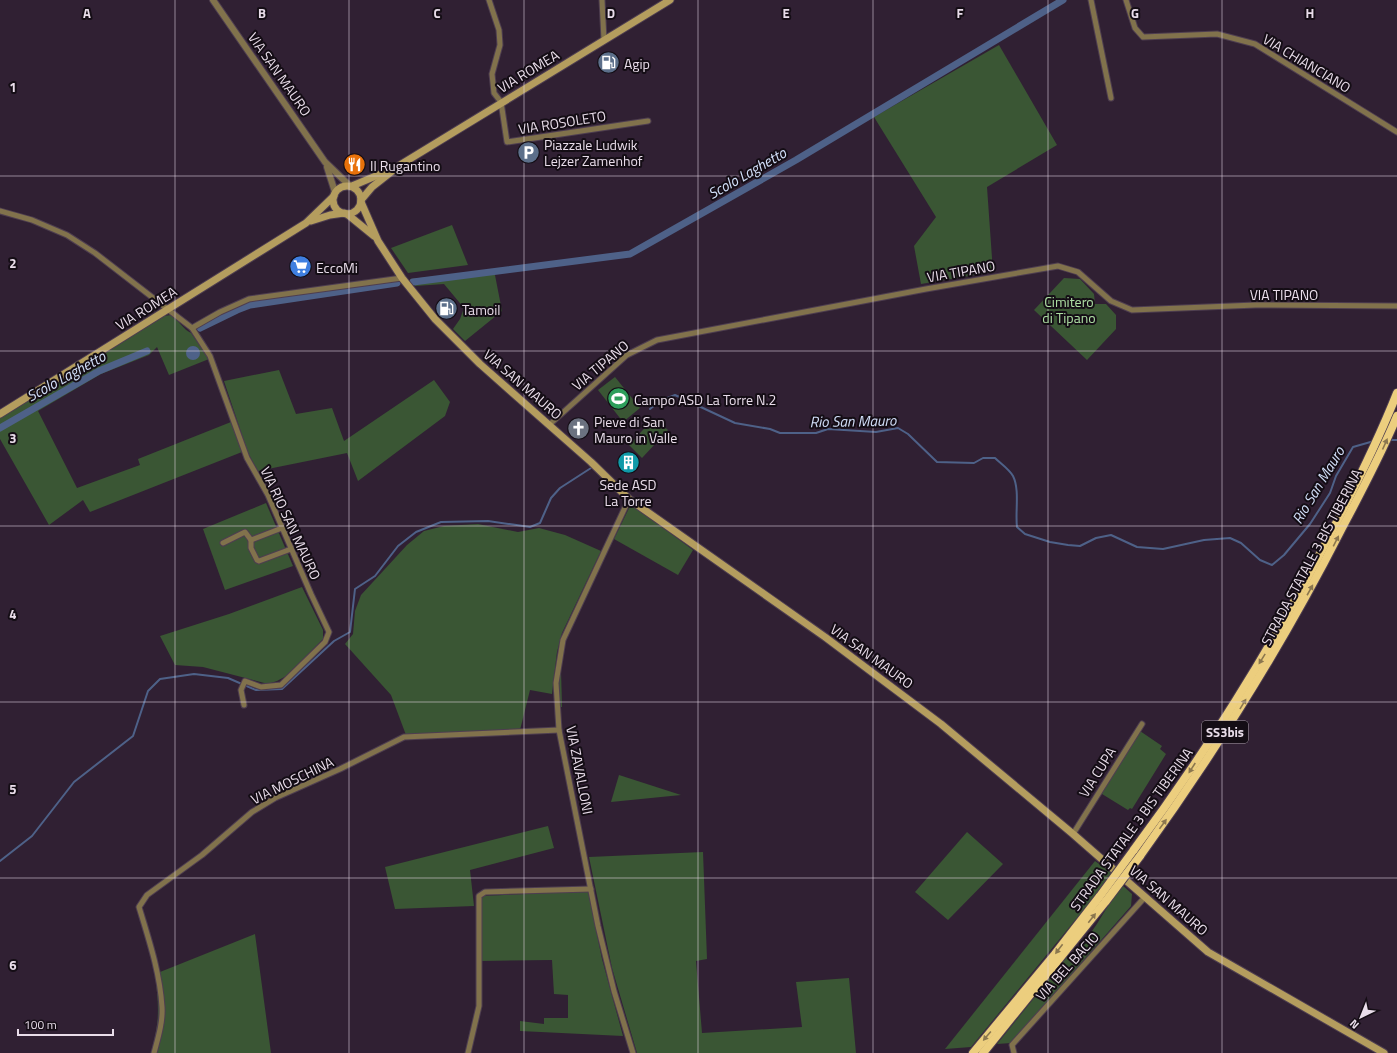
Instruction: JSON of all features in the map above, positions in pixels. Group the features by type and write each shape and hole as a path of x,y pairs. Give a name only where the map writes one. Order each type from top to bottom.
{"highway":[{"name":"STRADA STATALE 3 BIS TIBERINA","path":"1374,457 1383,428 1397,393"},
{"name":"STRADA STATALE 3 BIS TIBERINA","path":"983,1053 1004,1022 1137,853 1236,716 1315,573 1374,457 1391,430 1397,416"},
{"name":"STRADA STATALE 3 BIS TIBERINA","path":"973,1053 1004,1022"}],"main road":[{"name":"VIA ROMEA","path":"351,186 367,181 400,165 670,0"},
{"name":"VIA ROMEA","path":"361,201 372,187 400,165"},
{"path":"351,186 359,192 361,201 355,212 346,214 337,209 334,205 335,194 342,187 351,186"},
{"name":"VIA ROMEA","path":"306,223 335,194"},
{"name":"VIA SAN MAURO","path":"361,201 378,241 402,278 435,319 480,364 591,462 629,500 825,638 935,719 1073,834 1208,952 1384,1053"},
{"name":"VIA ROMEA","path":"0,414 306,223 322,217 346,214"},
{"name":"VIA SAN MAURO","path":"346,214 378,241"}],"street":[{"name":"VIA SAN MAURO","path":"213,0 325,162 351,186"},
{"name":"VIA ROSOLETO","path":"489,0 499,30 500,45 492,74 494,93 501,102 507,142 648,120"},
{"path":"602,0 604,40"},
{"path":"1091,0 1111,98"},
{"name":"VIA CHIANCIANO","path":"1126,0 1135,28 1143,37 1217,34 1255,44 1397,132"},
{"name":"VIA SAN MAURO","path":"325,162 335,194"},
{"name":"VIA RIO SAN MAURO","path":"0,211 32,220 67,234 96,253 192,328 210,356 247,458 268,495 329,632 325,642 281,685 260,687 245,681 241,690 244,705"},
{"name":"VIA TIPANO","path":"549,424 627,355 657,340 926,289 1058,266 1078,272 1112,301 1132,310 1256,305 1397,306"},
{"path":"192,328 220,312 249,299 402,278"},
{"name":"VIA ZAVALLONI","path":"629,500 563,640 556,683 559,730 591,889 612,984 633,1053"},
{"path":"251,540 282,528"},
{"path":"222,543 245,532 251,540 251,548 259,561 291,549"},
{"name":"VIA CUPA","path":"1073,834 1142,724"},
{"name":"VIA MOSCHINA","path":"154,1053 160,1031 162,1008 151,945 139,907 147,895 202,855 252,812 275,798 404,738 559,730"},
{"path":"468,1053 479,1006 479,896 485,892 591,889"},
{"name":"VIA BEL BACIO","path":"1014,1053 1012,1045 1145,897"}],"green space":[{"path":"999,45 1057,145 987,187 993,272 921,284 914,246 936,217 874,117"},
{"path":"452,225 468,265 408,273 391,248"},
{"path":"494,270 502,311 465,341 453,329 460,319 464,308 444,284 415,286 410,279"},
{"name":"Cimitero di Tipano","path":"1064,278 1080,279 1094,294 1095,304 1106,304 1116,315 1116,329 1087,360 1034,310"},
{"path":"171,315 191,333 209,359 169,375 157,347 149,355 101,374 38,411 77,488 140,465 138,459 231,422 242,452 90,512 83,500 49,525 0,439 0,417 164,316"},
{"path":"279,370 296,414 332,408 344,441 434,380 450,402 445,416 358,481 347,453 258,471 248,453 224,381"},
{"name":"Campo ASD La Torre N.2","path":"615,377 640,408 623,422 598,390"},
{"path":"654,418 668,430 642,458 629,445"},
{"path":"266,503 293,566 225,590 203,529"},
{"path":"631,504 693,550 678,575 614,539"},
{"path":"478,524 518,532 539,528 565,535 601,551 562,633 557,652 552,694 530,690 520,730 406,735 391,695 345,644 353,634 355,611 361,595 407,545 424,531 444,526"},
{"path":"302,587 323,630 323,639 288,675 277,681 268,684 203,667 175,665 160,636 229,614"},
{"path":"561,670 562,707 559,707 557,685"},
{"path":"1140,731 1162,746 1160,749 1166,754 1132,809 1130,808 1128,810 1102,794 1102,790"},
{"path":"619,775 681,795 611,802"},
{"path":"548,826 554,848 470,870 474,906 395,909 385,867"},
{"path":"967,832 1003,864 948,920 915,892"},
{"path":"703,852 707,959 696,961 702,1033 802,1027 796,982 849,978 856,1053 637,1053 612,968 589,857"},
{"path":"1095,861 1113,874 971,1047 945,1049"},
{"path":"1122,885 1132,894 1131,906 1011,1043 997,1044 1067,957 1084,942"},
{"path":"588,891 602,959 623,1036 520,1031 520,1021 544,1024 544,1018 568,1018 568,995 554,994 552,960 480,961 481,896"},
{"path":"255,934 271,1053 151,1053 156,1032 158,1014 155,974"}],"water":[{"path":"193,346 198,348 200,353 198,358 193,360 188,358 186,353 188,348"}],"waterway":[{"name":"Scolo Laghetto","path":"413,282 630,254 796,160 1063,0"},
{"name":"Scolo Laghetto","path":"200,328 250,305 397,283"},
{"name":"Scolo Laghetto","path":"0,428 99,371 147,351"},
{"name":"Rio San Mauro","path":"650,409 660,401 675,395 735,423 770,429 780,433 816,433 828,429 876,432 898,428 908,434 937,462 974,463 983,458 995,458 1013,476 1017,494 1017,527 1025,534 1050,542 1080,546 1096,538 1111,535 1137,547 1163,549 1204,540 1230,538 1241,543 1260,560 1272,565 1284,555 1310,524 1330,493 1336,476 1353,447 1374,441"},
{"name":"Rio San Mauro","path":"1388,440 1397,440"},
{"name":"Rio San Mauro","path":"0,861 32,836 74,782 133,736 148,691 160,679 194,674 228,678 256,690 282,689 334,641 350,632 355,589 375,576 398,546 416,532 441,522 488,521 530,527 540,523 551,498 560,488 591,468"}],"place":[{"name":"Agip","path":"609,63"},
{"name":"Piazzale Ludwik Lejzer Zamenhof","path":"528,152"},
{"name":"Il Rugantino","path":"354,165"},
{"name":"EccoMi","path":"300,267"},
{"name":"Tamoil","path":"447,309"},
{"name":"Campo ASD La Torre N.2","path":"619,399"},
{"name":"Pieve di San Mauro in Valle","path":"578,429"},
{"name":"Sede ASD La Torre","path":"628,462"}]}
